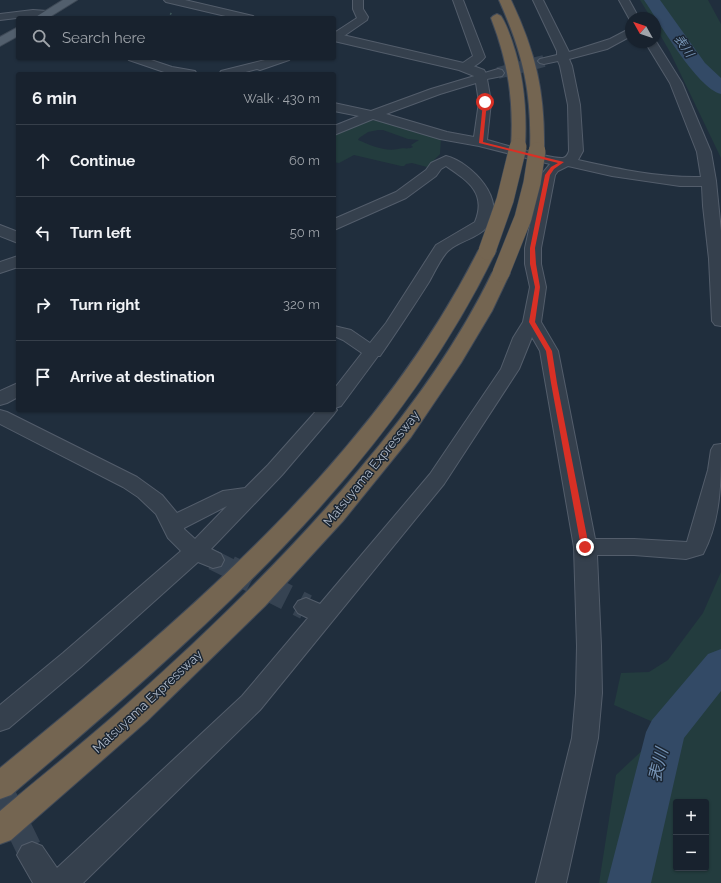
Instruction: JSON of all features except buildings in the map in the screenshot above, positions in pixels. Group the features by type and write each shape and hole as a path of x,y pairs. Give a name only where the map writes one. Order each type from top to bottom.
{"highway":[{"name":"Matsuyama Expressway","path":"0,830 138,713 256,599 334,515 403,432 452,363 484,311 523,218 532,183 537,151 538,119 535,83 527,50 505,0"},
{"name":"Matsuyama Expressway","path":"0,786 122,684 230,585 309,504 376,425 428,356 458,306 487,251 502,215 512,180 518,147 520,118 518,83 510,51 492,6"}],"main road":[{"path":"44,16 71,0"},
{"path":"0,42 16,32"}],"street":[{"path":"170,0 240,16"},
{"path":"336,37 362,20 363,18 357,6 358,0"},
{"path":"458,0 479,57 463,67"},
{"path":"538,0 563,51 553,59"},
{"path":"624,0 631,12"},
{"path":"0,17 33,12 44,16"},
{"path":"553,59 612,43 625,36"},
{"path":"336,38 463,67 479,73 485,102 480,142"},
{"path":"656,48 676,83 704,152 709,181 710,206 717,259 721,321"},
{"path":"62,883 251,703 315,611 437,479 510,369 522,338 532,322 538,287 533,264 533,248 548,175 552,168 562,162 572,159 576,151 574,105 566,66 553,59"},
{"path":"139,60 180,72"},
{"path":"231,72 256,65 260,66 279,60"},
{"path":"336,130 371,115 436,91 498,73"},
{"path":"336,107 390,119 445,136 480,142 548,160 575,163 608,171 680,182 709,181"},
{"path":"445,136 446,160"},
{"path":"336,224 401,195 431,173 436,166 446,160"},
{"path":"336,400 374,352 406,307 442,248 481,225 485,213 486,203 484,196 469,176 446,160"},
{"path":"481,225 533,248"},
{"path":"0,230 16,237"},
{"path":"0,268 16,262"},
{"path":"532,322 549,351 585,547 590,693 585,738 551,883"},
{"path":"336,332 346,334 364,348 374,352"},
{"path":"0,399 16,389"},
{"path":"0,720 72,660 205,556 250,496 275,470 325,412"},
{"path":"0,416 21,428 81,456 135,485 159,503 180,540 205,556"},
{"path":"585,547 634,547 686,551 695,548 700,540 718,470 721,450"},
{"path":"172,524 230,496 250,496"},
{"path":"32,855 50,883"}],"green space":[{"path":"640,0 708,0 721,24 721,158 661,36 661,12 647,12"},
{"path":"378,120 441,138 440,154 427,167 412,163 401,166 354,155 339,163 336,162 336,134 367,121","holes":["378,130 383,130 408,139 419,140 411,145 413,147 411,148 393,150 378,148 358,140 368,132"]},
{"path":"721,572 721,883 599,883 616,775 647,746 653,722 614,705 621,673 649,672 668,660 703,613"}],"waterway":[{"name":"表川","path":"652,0 699,67 721,88"},
{"name":"表川","path":"629,883 666,732 721,664"}],"tunnel":[{"path":"498,73 544,61"},
{"path":"213,560 229,568"},
{"path":"229,568 306,607"},
{"path":"0,789 32,855"}],"route":[{"path":"485,102 480,142 548,160 562,162 552,168 548,175 533,248 533,264 538,287 532,322 549,351 585,547"}]}
